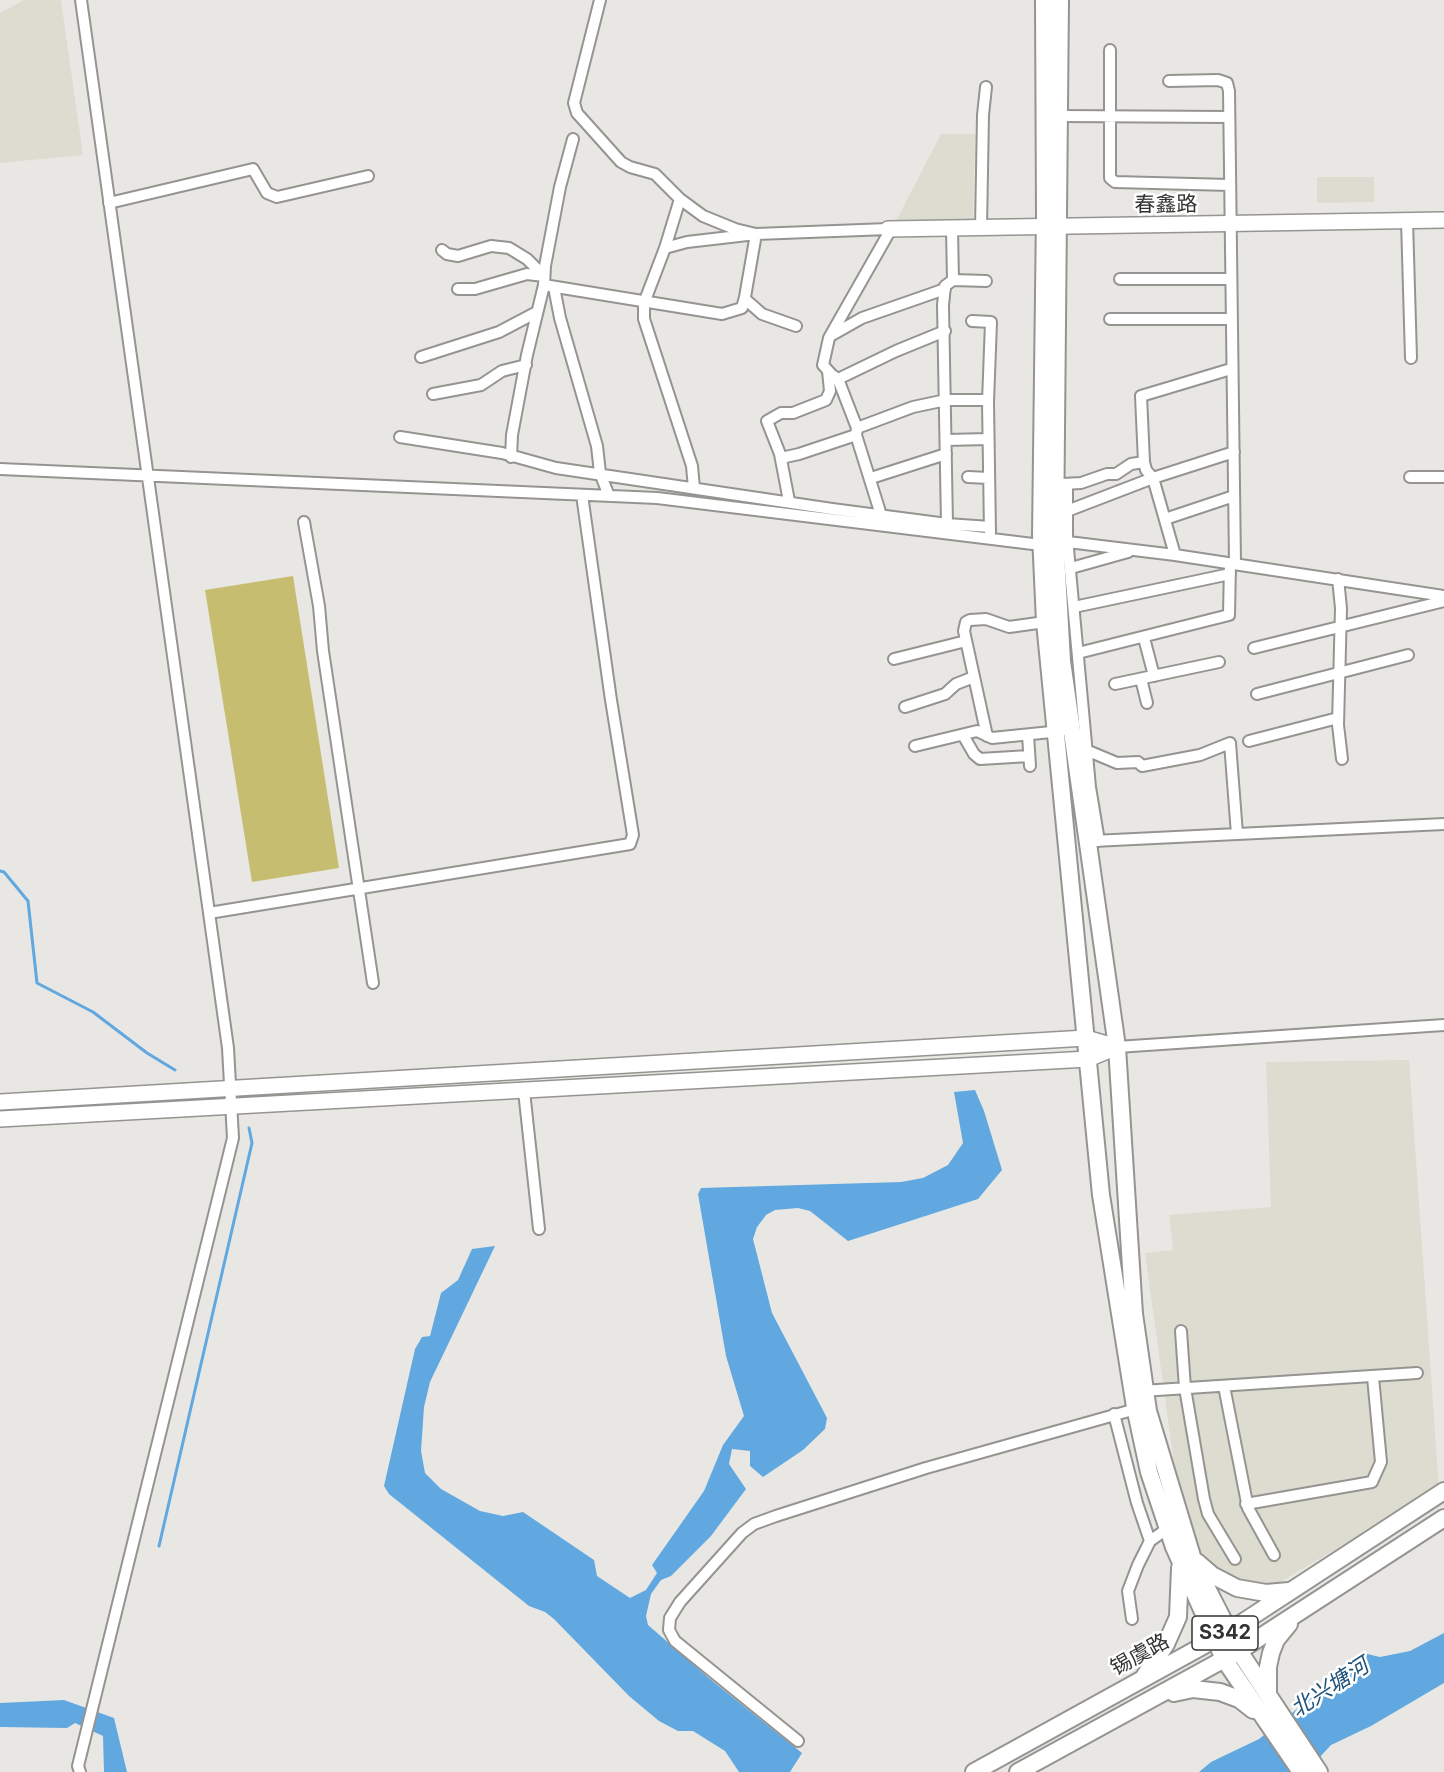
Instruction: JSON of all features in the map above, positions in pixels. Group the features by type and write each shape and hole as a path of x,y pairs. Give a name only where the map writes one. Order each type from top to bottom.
{"main road":[{"path":"1044,0 1061,484 1055,537 1061,650 1070,732 1086,1038 1101,1196 1138,1397 1149,1472 1168,1528 1185,1557 1220,1636 1231,1655 1269,1717 1313,1771"},
{"path":"1060,0 1059,116 1041,546 1045,622 1093,842 1117,1047 1138,1397 1157,1444 1185,1557 1178,1617 1166,1644 1142,1679"},
{"name":"春鑫路","path":"890,229 1053,227 1079,232 1407,224 1444,220"},
{"name":"春鑫路","path":"1407,224 1444,227"},
{"path":"0,1102 1086,1038 1117,1047"},
{"path":"0,1119 1088,1059 1117,1047"},
{"name":"锡虞路","path":"974,1772 1220,1636 1444,1491"},
{"name":"S342","path":"1018,1772 1231,1655 1444,1518"},
{"path":"1185,1557 1237,1588 1266,1593 1295,1589"},
{"path":"1269,1717 1268,1667 1271,1653 1276,1640 1297,1614"},
{"path":"1231,1655 1268,1695"},
{"path":"1098,1729 1146,1704 1175,1692 1193,1689 1232,1696 1269,1717"}],"street":[{"path":"80,1772 84,1744 233,1138 228,1048 81,0"},
{"path":"600,0 574,103 577,113 621,162 655,174 680,199 703,216 735,229 756,234"},
{"path":"1110,50 1110,178 1115,182 1230,184"},
{"path":"1078,653 1229,615 1234,452 1227,83 1218,80 1168,81"},
{"path":"981,228 983,115 986,87"},
{"path":"1059,116 1229,117"},
{"path":"511,457 512,435 526,365 537,312 547,283 560,187 573,139"},
{"path":"110,203 253,169 267,193 277,197 368,176"},
{"path":"680,199 665,248 644,303 644,319 693,466 694,488"},
{"path":"1407,224 1411,358"},
{"path":"665,248 687,242 756,234 890,229"},
{"path":"881,515 872,478 838,379 823,365 832,335 890,229"},
{"path":"832,335 862,318 945,289 953,280 952,229"},
{"path":"458,290 475,289 527,274 547,283 644,303 722,314 742,308 756,234"},
{"path":"442,250 447,254 458,256 491,246 509,248 527,259 547,283 560,318 597,446 600,473 609,496"},
{"path":"1120,279 1231,279"},
{"path":"953,280 986,282"},
{"path":"945,289 947,524"},
{"path":"745,299 762,314 796,326"},
{"path":"421,357 499,332 537,312"},
{"path":"1110,319 1231,319"},
{"path":"972,321 991,322 988,400 990,539"},
{"path":"838,379 896,351 945,331"},
{"path":"433,394 481,385 502,370 526,365"},
{"path":"1175,555 1153,478 1146,470 1144,462 1141,396 1231,369"},
{"path":"789,501 781,458 767,421 781,413 793,413 826,400 830,391 828,371"},
{"path":"781,458 799,454 913,407 946,400 988,400"},
{"path":"400,436 502,453 556,468 947,524 990,526"},
{"path":"946,440 988,440"},
{"path":"1067,511 1153,478 1234,452"},
{"path":"872,478 946,454"},
{"path":"1144,462 1131,464 1116,474 1061,484 1067,511 1078,653 1070,732 1086,750 1116,763 1137,762 1142,766 1200,755 1230,743 1237,834"},
{"path":"0,469 657,498 1041,546"},
{"path":"968,477 989,477"},
{"path":"1410,477 1444,477"},
{"path":"209,913 630,844 633,835 610,700 582,495"},
{"path":"1165,519 1234,496"},
{"path":"304,522 319,606 373,983"},
{"path":"1068,542 1175,555 1232,566 1252,566 1444,596"},
{"path":"1071,568 1135,550"},
{"path":"1074,607 1232,566"},
{"path":"1338,579 1340,628 1338,718 1342,759"},
{"path":"1254,648 1444,601"},
{"path":"987,736 966,641 965,626 970,620 986,619 1009,627 1045,622"},
{"path":"1144,638 1154,676"},
{"path":"894,659 966,641"},
{"path":"1257,694 1408,655"},
{"path":"1115,684 1219,662"},
{"path":"905,707 945,694 956,684 974,677"},
{"path":"1141,679 1148,703"},
{"path":"1249,741 1338,718"},
{"path":"915,746 977,731 987,736 1070,732"},
{"path":"963,735 974,754 980,759 1029,761 1028,735"},
{"path":"1086,750 1093,842 1444,824"},
{"path":"1117,1047 1444,1025"},
{"path":"524,1091 539,1229"},
{"path":"1181,1331 1185,1388 1208,1514 1235,1559"},
{"path":"798,1741 675,1641 669,1630 669,1618 680,1602 742,1533 754,1524 1114,1414 1138,1397 1185,1388 1417,1373"},
{"path":"1246,1504 1372,1482 1381,1462 1372,1377"},
{"path":"1224,1386 1246,1504 1274,1555"},
{"path":"1114,1414 1149,1540"},
{"path":"1132,1619 1128,1591 1149,1540 1168,1528"}],"shaded area":[{"path":"24,0 61,0 83,155 0,163 0,13"},
{"path":"941,134 975,134 973,221 896,221"},
{"path":"1317,177 1374,177 1374,202 1317,203"},
{"path":"293,576 339,868 252,882 205,590"},
{"path":"1409,1060 1439,1489 1251,1599 1204,1560 1178,1492 1145,1253 1173,1250 1169,1215 1271,1207 1266,1062"}],"water":[{"path":"975,1090 984,1111 1002,1170 978,1199 848,1241 810,1211 798,1208 775,1210 766,1215 757,1227 753,1239 772,1313 827,1418 825,1429 803,1450 763,1477 750,1466 750,1451 732,1449 729,1464 746,1489 711,1536 671,1576 661,1580 651,1594 646,1616 648,1625 710,1679 802,1753 790,1772 739,1772 725,1751 693,1731 678,1731 659,1721 629,1696 554,1619 545,1612 529,1606 389,1494 384,1486 415,1349 422,1337 430,1336 441,1293 458,1280 472,1249 495,1246 430,1382 424,1407 421,1451 425,1473 441,1489 480,1511 503,1516 523,1512 594,1560 597,1576 630,1598 646,1590 657,1573 652,1565 704,1491 723,1445 744,1416 726,1356 698,1194 701,1188 901,1182 923,1178 948,1165 963,1143 954,1092"},
{"name":"北兴塘河","path":"1444,1633 1444,1683 1371,1726 1331,1745 1306,1772 1199,1772 1211,1762 1259,1739 1353,1665 1356,1658 1363,1653 1380,1657 1410,1651"},
{"path":"64,1700 114,1718 127,1772 104,1772 103,1736 75,1723 67,1728 0,1727 0,1703"}],"waterway":[{"path":"0,871 4,872 28,901 37,983 93,1012 147,1053 175,1070"},
{"path":"159,1546 252,1143 249,1128"}]}
